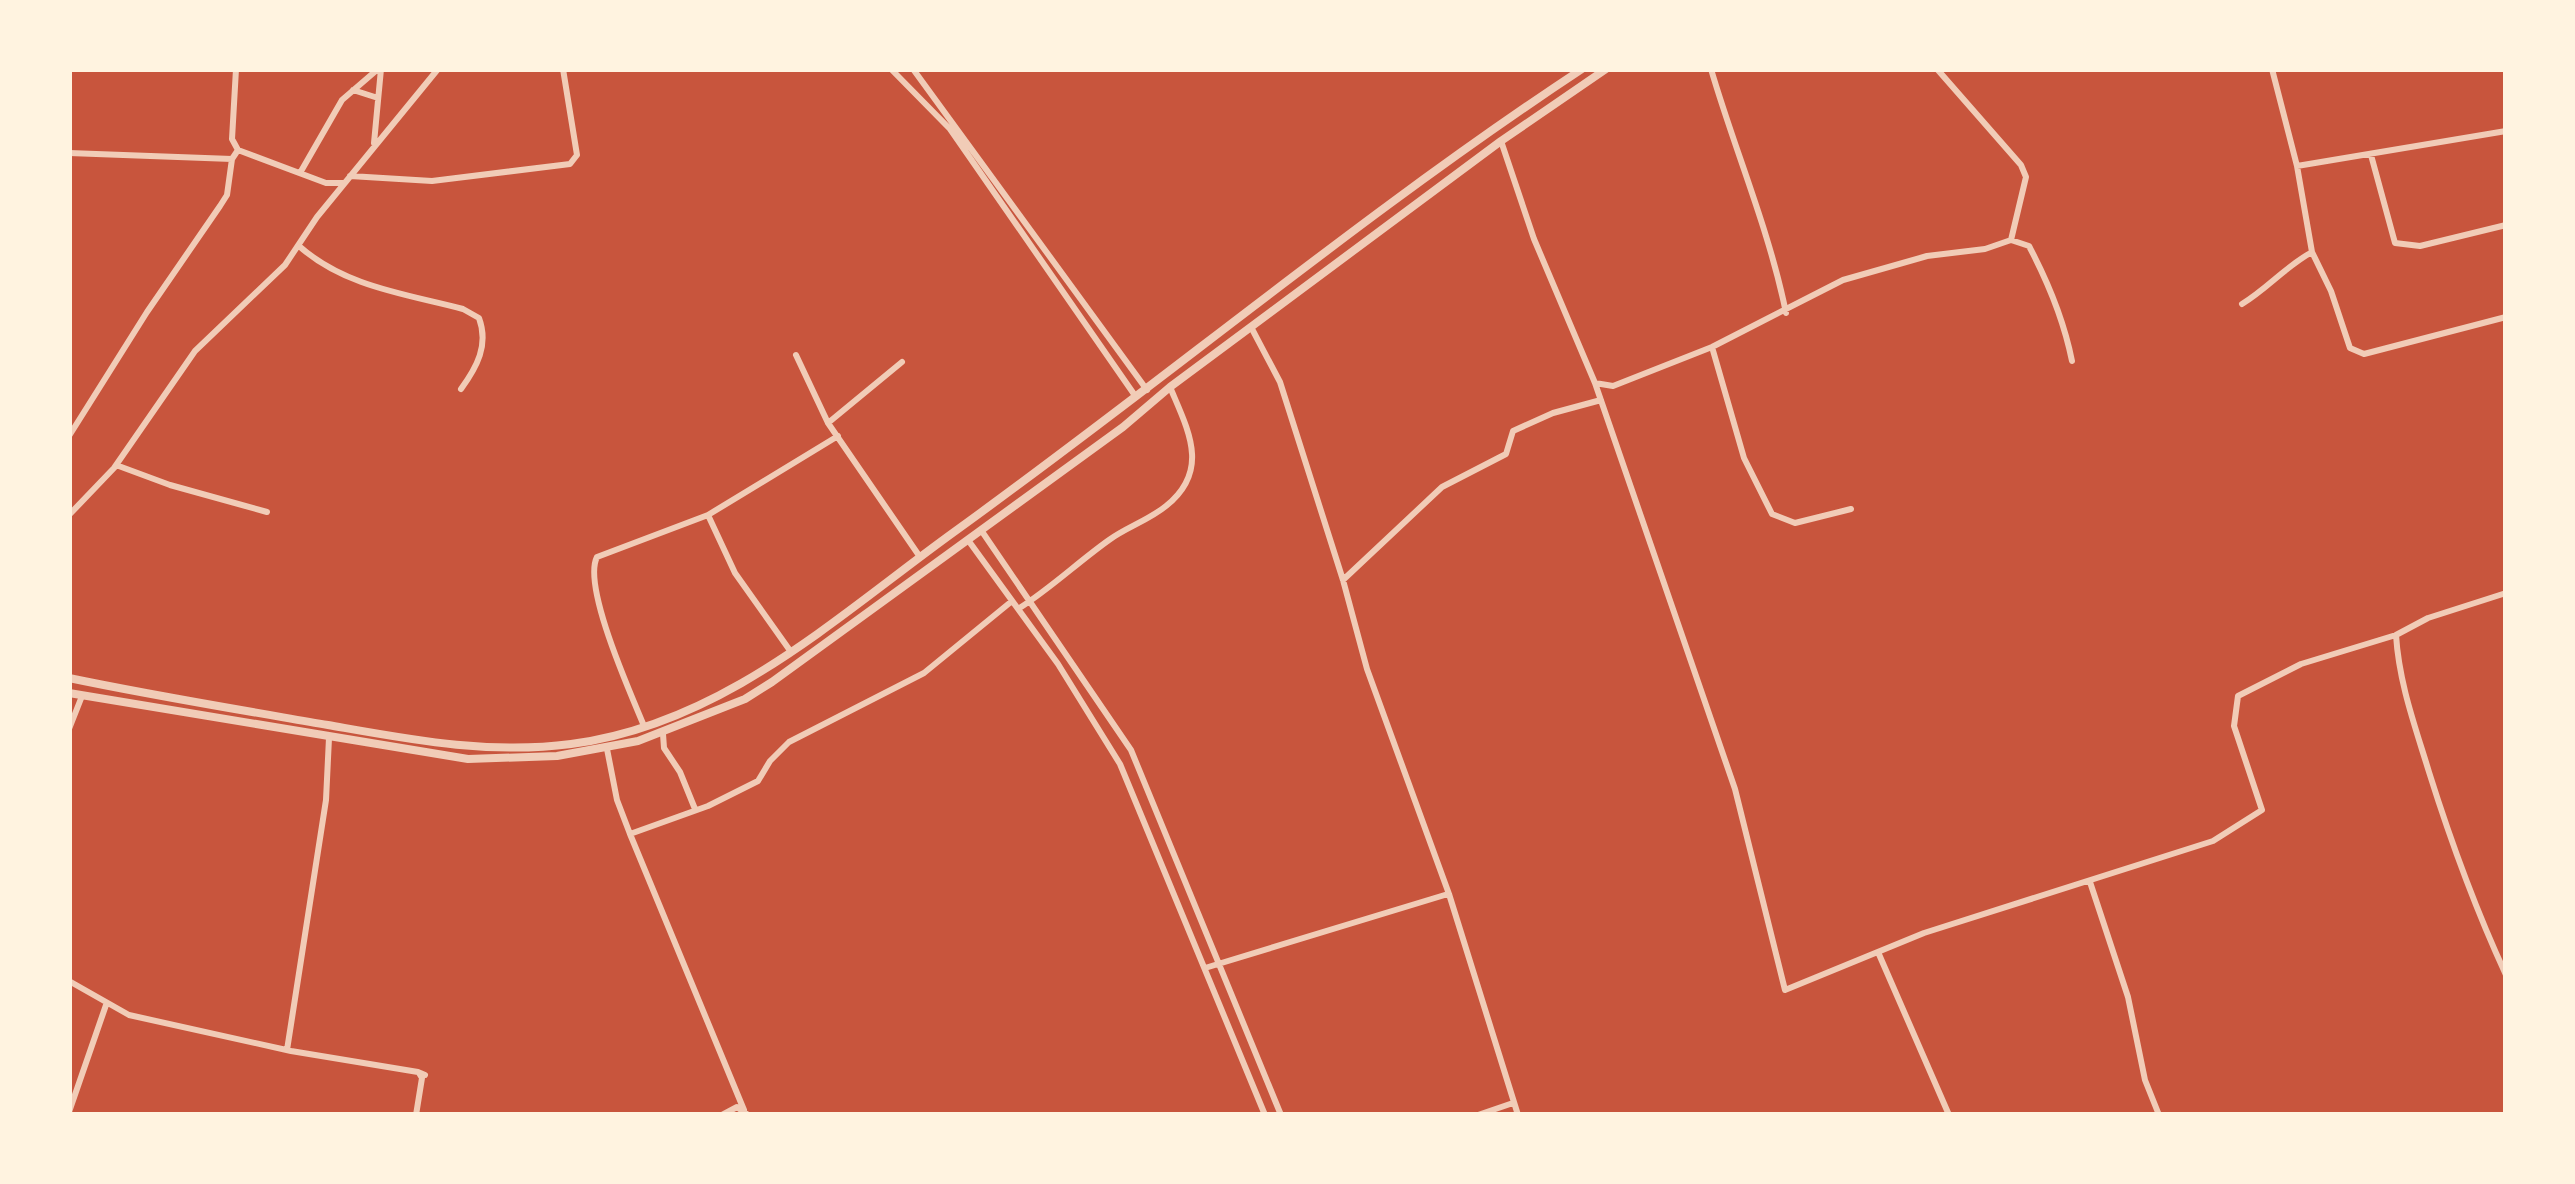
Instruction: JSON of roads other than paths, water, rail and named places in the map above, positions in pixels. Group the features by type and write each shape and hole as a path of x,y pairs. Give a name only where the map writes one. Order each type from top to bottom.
{"street":[{"path":"236,69 232,139 238,150 326,182 432,181 570,164 577,155 563,69"},
{"path":"301,173 326,123 353,90 379,69"},
{"path":"374,146 379,69"},
{"path":"69,515 116,465 195,351 299,246 328,203 438,69"},
{"path":"891,69 976,160"},
{"path":"913,69 1136,398"},
{"path":"69,677 227,710 465,747 572,744 644,726 724,696 860,605 1267,297 1582,69"},
{"path":"69,693 468,759 557,756 663,734 759,691 1090,451 1501,141 1606,69"},
{"path":"1712,69 1746,184 1768,237 1786,313"},
{"path":"1937,69 2021,165 2026,177 2011,240"},
{"path":"2272,69 2297,166 2312,252 2331,290 2350,348 2364,354 2506,316"},
{"path":"353,90 378,98"},
{"path":"2297,166 2506,131"},
{"path":"1501,141 1534,239 1595,383 1736,789 1785,990 1924,933 2213,842 2262,810 2234,727 2238,696 2301,664 2396,635 2428,618 2506,593"},
{"path":"69,436 227,195 238,150"},
{"path":"69,153 232,160"},
{"path":"2371,155 2395,242 2420,246 2506,225"},
{"path":"326,182 328,203"},
{"path":"1595,383 1613,386 1712,347 1843,280 1927,256 1985,249 2011,240 2029,246 2066,331 2072,361"},
{"path":"299,246 323,267 349,279 464,309 479,318 484,336 479,364 461,389"},
{"path":"2242,304 2272,284 2280,270 2312,252"},
{"path":"1042,256 1147,390"},
{"path":"1251,327 1280,382 1367,669 1449,894 1518,1115"},
{"path":"1712,347 1744,458 1772,514 1795,523 1851,509"},
{"path":"796,356 828,422 920,556"},
{"path":"828,422 902,362"},
{"path":"1018,609 1112,537 1165,507 1187,486 1194,462 1188,430 1170,387"},
{"path":"1343,580 1442,487 1506,454 1514,431 1553,412 1601,400"},
{"path":"644,726 610,644 592,566 597,557 708,515 838,436"},
{"path":"1082,440 1090,451"},
{"path":"116,465 267,512"},
{"path":"708,515 735,573 791,652"},
{"path":"981,530 1109,714 1138,767 1281,1115"},
{"path":"968,540 1124,772 1265,1115"},
{"path":"630,834 758,781 770,760 810,730 924,674 1012,601"},
{"path":"2396,635 2398,669 2409,710 2462,875 2506,975"},
{"path":"69,729 82,696"},
{"path":"663,734 664,748 679,770 694,809"},
{"path":"287,1050 326,800 328,738"},
{"path":"607,748 617,800 746,1113"},
{"path":"1124,772 1138,767"},
{"path":"2090,882 2128,997 2146,1080 2159,1115"},
{"path":"1205,968 1449,894"},
{"path":"1878,952 1949,1115"},
{"path":"69,981 129,1015 287,1050 418,1072 425,1075 419,1073 416,1115"},
{"path":"69,1112 106,1005"},
{"path":"1478,1115 1513,1103"},
{"path":"722,1115 733,1108 746,1113"}]}
